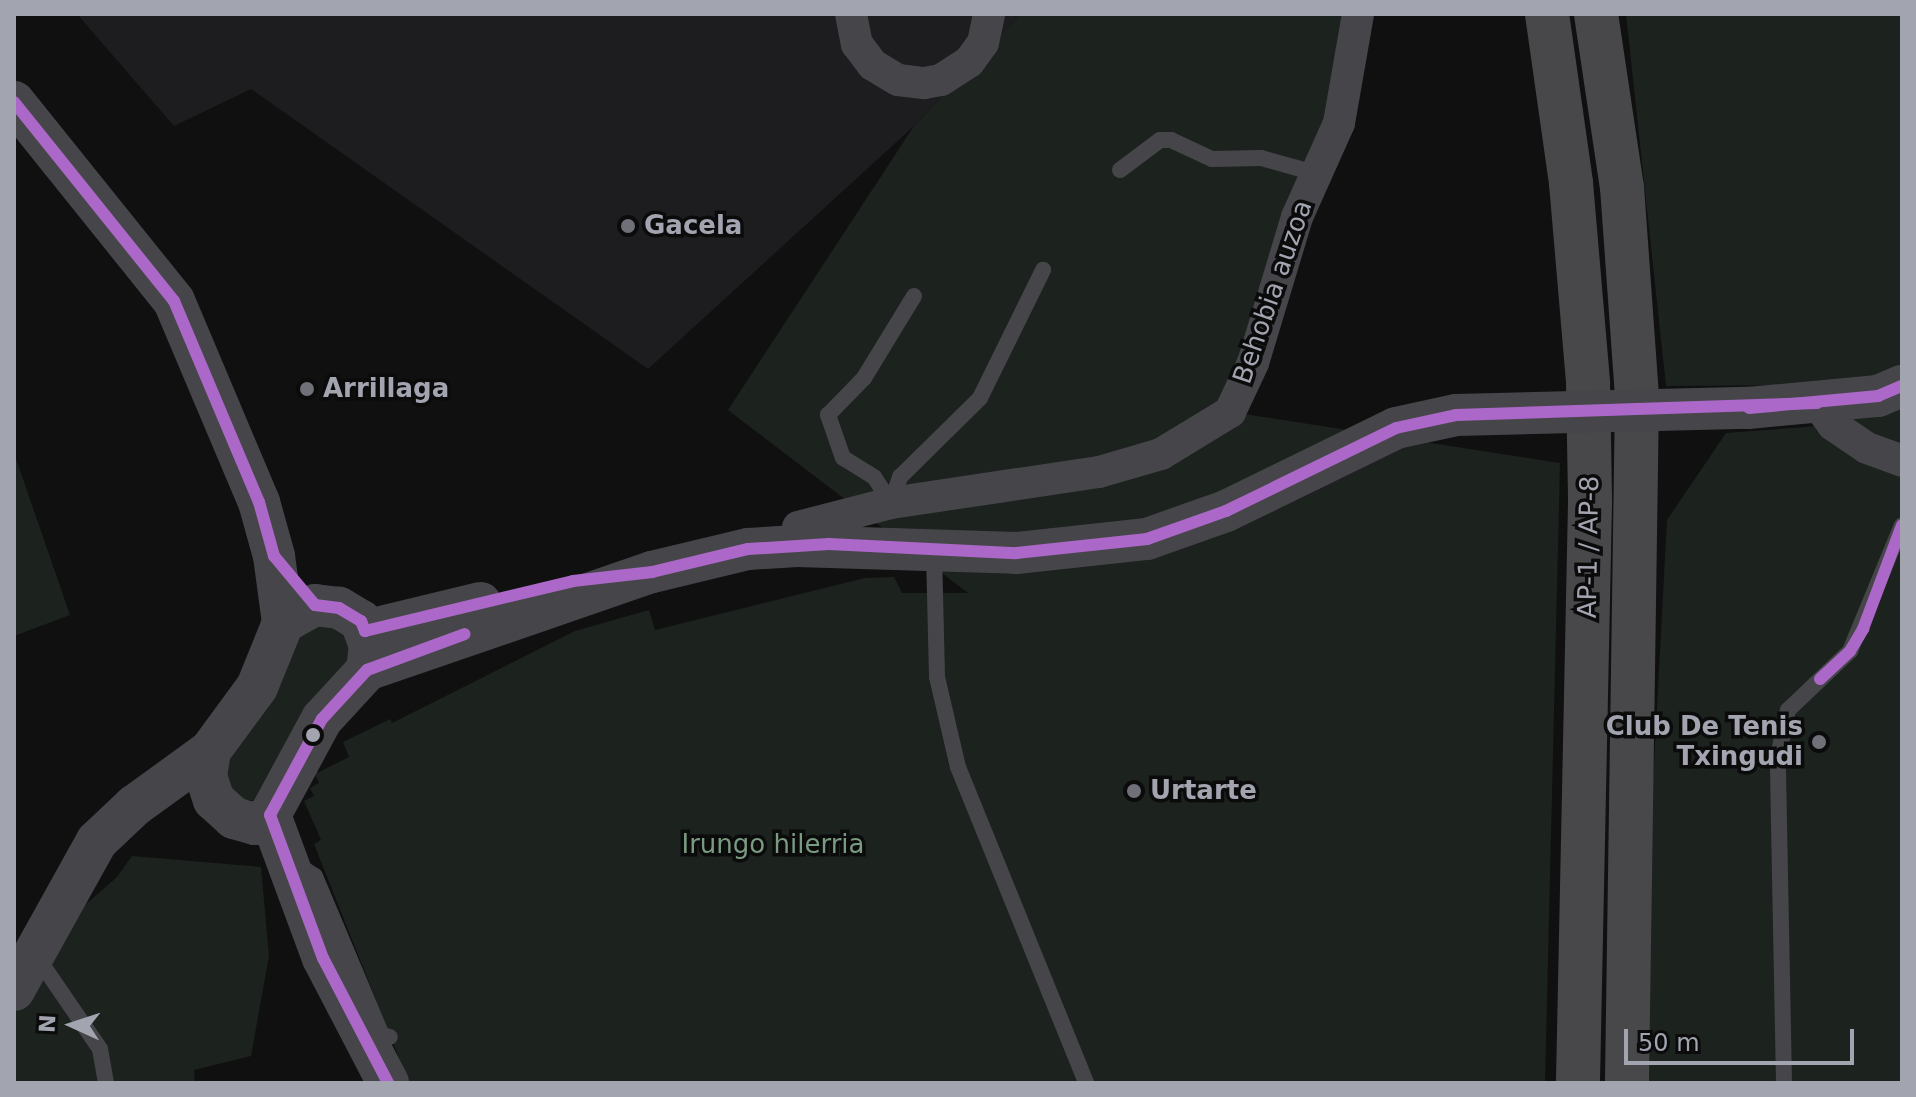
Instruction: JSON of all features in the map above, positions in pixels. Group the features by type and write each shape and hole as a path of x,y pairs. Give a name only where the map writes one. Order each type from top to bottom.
{"highway":[{"name":"AP-1 / AP-8","path":"1547,14 1573,197 1588,383 1590,503 1578,1083"},
{"name":"AP-1 / AP-8","path":"1596,14 1622,187 1637,398 1627,1083"}],"street":[{"path":"851,14 857,44 873,65 898,80 924,83 941,80 969,62 983,43 989,14"},
{"name":"Behobia auzoa","path":"798,527 891,503 1099,472 1161,454 1230,412 1253,363 1315,173 1339,123 1356,17"},
{"path":"14,102 174,301 259,502 274,556 299,614"},
{"path":"250,817 322,719 366,650 652,572 748,549 829,544 935,551 1059,551 1147,539 1226,511 1396,428 1456,415 1748,408 1878,396 1902,386"},
{"path":"1817,403 1833,425 1867,448 1902,461"},
{"path":"299,614 339,608 361,621 366,650"},
{"path":"14,990 82,863 134,806 210,751 257,687 299,614"},
{"path":"210,751 206,776 214,800 250,817 286,858 323,958 388,1083"},
{"path":"134,806 250,817"}],"lane":[{"path":"1120,170 1160,140 1171,140 1212,159 1261,158 1315,173"},
{"path":"891,503 900,477 980,398 1043,270"},
{"path":"891,503 874,477 843,458 828,415 864,378 914,296"},
{"path":"1784,1083 1778,756 1788,710 1850,651 1902,525"},
{"path":"935,551 937,677 958,767 1086,1083"},
{"path":"286,858 315,876 382,1035 390,1037"},
{"path":"35,953 100,1049 106,1083"}],"shaded area":[{"path":"77,14 1021,14 914,126 648,369 251,89 174,126"}],"green space":[{"name":"Irungo hilerria","path":"1021,14 1358,14 1231,412 1560,463 1545,1083 409,1083 314,844 321,840 304,801 314,796 310,788 319,783 315,774 349,757 343,742 390,719 392,723 575,631 649,610 655,630 865,578 894,577 902,593 968,593 728,410 914,126"},
{"path":"1626,14 1902,14 1902,1083 1637,1083 1667,520 1726,433 1832,425 1808,385 1666,386"},
{"path":"14,453 70,615 14,636"},
{"path":"344,626 354,651 259,799 245,801 225,783 230,759 297,636 308,627"},
{"path":"132,856 261,867 269,956 251,1056 194,1070 195,1083 14,1083 14,987 39,945 117,877"}],"transit line":[{"path":"14,102 174,301 259,502 274,556 315,605 339,608 361,621 365,631 573,581 652,572 748,549 829,544 1016,553 1147,539 1226,511 1396,428 1456,415 1817,403"},
{"path":"1749,408 1878,396 1902,386"},
{"path":"1820,679 1850,651 1863,629 1902,525"},
{"path":"270,815 322,719 367,670 465,634"},
{"path":"270,815 323,958 388,1083"}],"place":[{"name":"Gacela","path":"628,226"},
{"name":"Arrillaga","path":"307,389"},
{"name":"Club De Tenis Txingudi","path":"1819,742"},
{"name":"Urtarte","path":"1134,791"}]}
